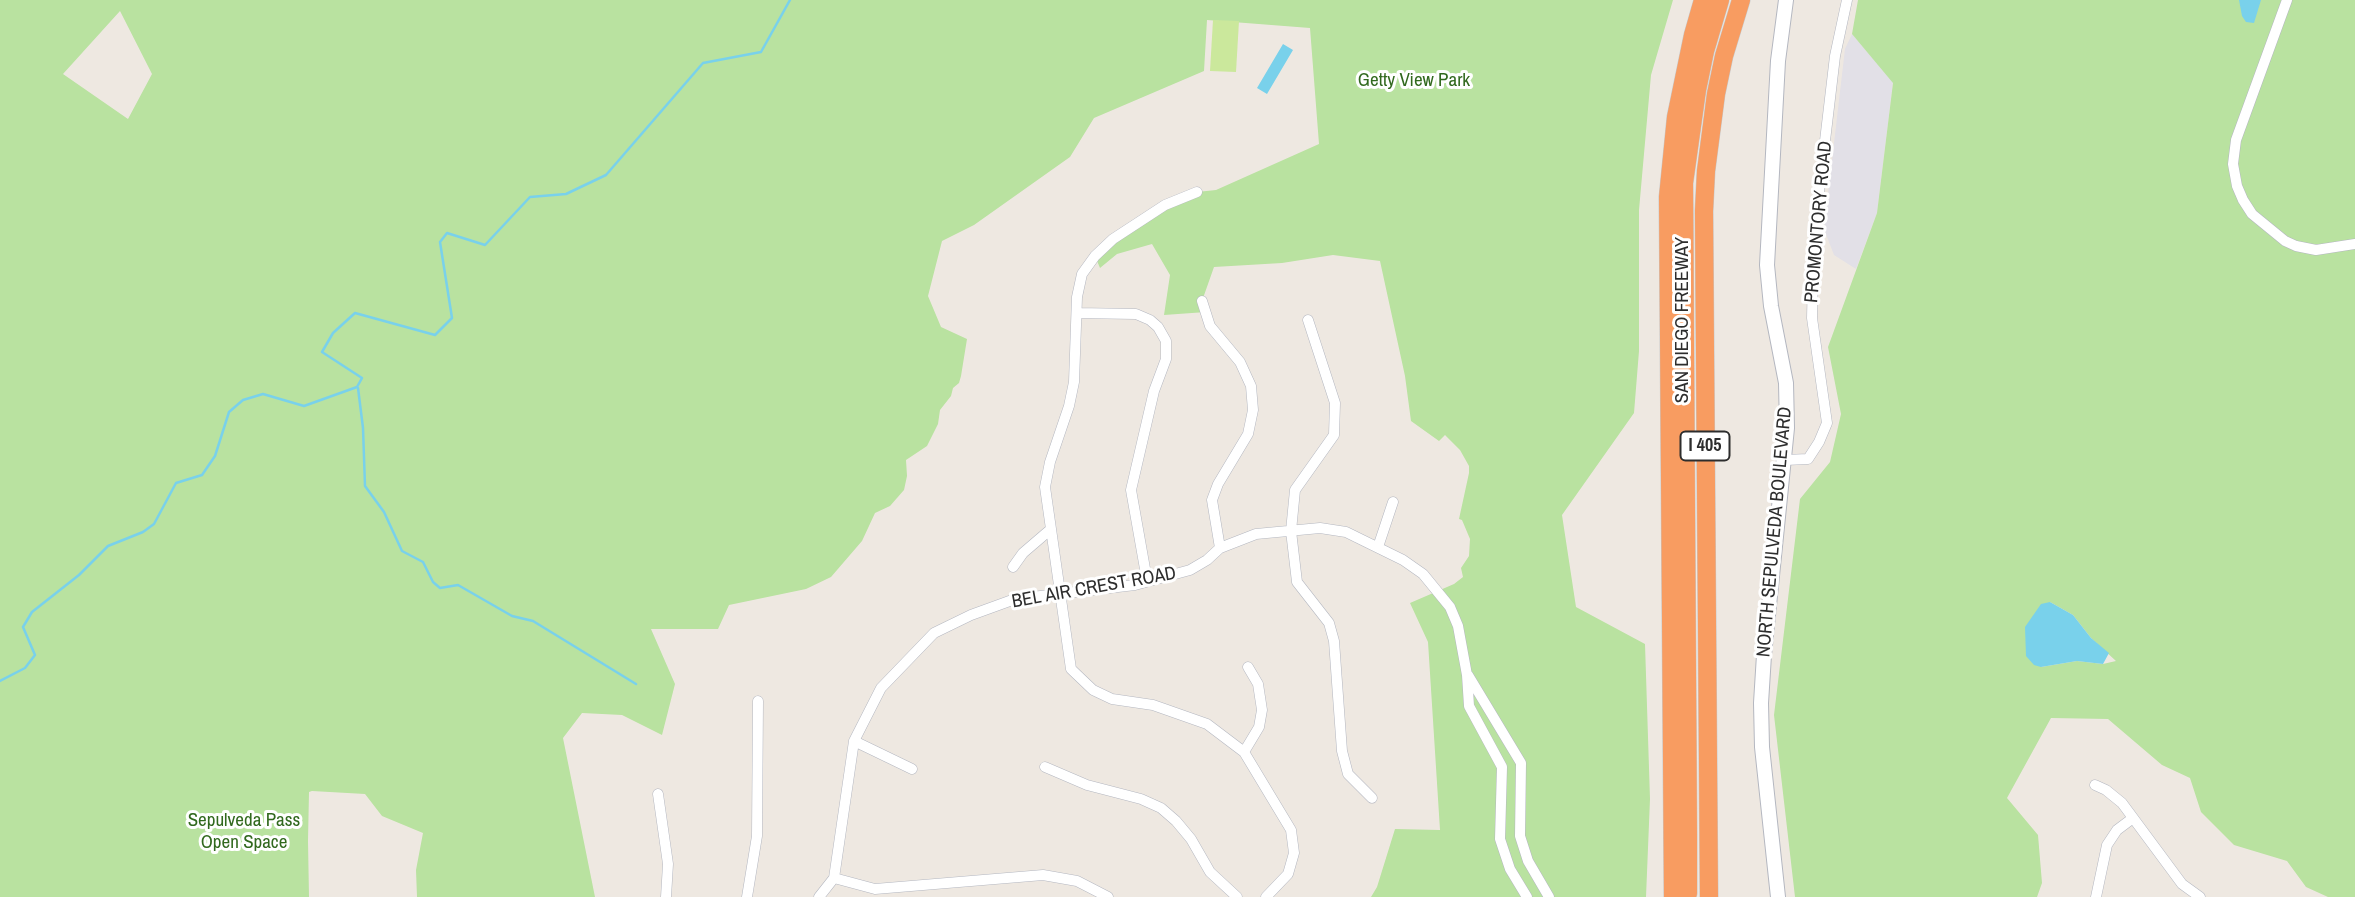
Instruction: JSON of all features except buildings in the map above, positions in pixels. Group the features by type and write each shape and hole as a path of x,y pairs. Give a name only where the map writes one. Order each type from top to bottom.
{"highway":[{"name":"SAN DIEGO FREEWAY","path":"1673,897 1668,197 1676,117 1703,0"},
{"path":"1684,897 1688,893 1688,734 1684,183 1697,90 1720,0"},
{"path":"1699,897 1693,222 1698,153 1706,99 1731,0"},
{"name":"SAN DIEGO FREEWAY","path":"1709,897 1704,211 1716,94 1741,0"}],"main road":[{"name":"NORTH SEPULVEDA BOULEVARD","path":"1778,897 1763,759 1761,703 1787,428 1786,383 1771,306 1767,265 1778,61 1786,0"}],"street":[{"name":"PROMONTORY ROAD","path":"1785,460 1808,458 1819,442 1826,422 1812,318 1814,234 1835,56 1847,0"},
{"path":"2287,0 2236,140 2233,157 2237,186 2252,214 2285,241 2316,250 2355,244"},
{"path":"1197,192 1165,205 1113,239 1095,256 1082,274 1077,313 1074,382 1045,487 1071,669 1093,690 1112,699 1153,705 1207,724 1244,752 1291,830 1294,853 1288,874 1266,897"},
{"path":"1202,301 1210,326 1240,362 1251,386 1253,410 1248,433 1218,484 1212,500 1220,548"},
{"path":"1077,313 1136,314 1158,327 1166,341 1167,350 1154,391 1131,490 1147,580"},
{"path":"1308,320 1335,403 1334,435 1294,490 1291,531 1297,582 1329,623 1334,641 1342,751 1348,774 1372,798"},
{"path":"1378,547 1393,502"},
{"name":"BEL AIR CREST ROAD","path":"819,897 834,878 854,741 881,688 934,633 971,615 1016,599 1135,585 1191,570 1220,548 1256,534 1320,528 1346,532 1378,547 1423,574 1450,607 1458,626 1467,675 1469,706 1502,767 1500,839 1510,869 1527,897"},
{"path":"1013,567 1023,553 1051,529"},
{"path":"1244,752 1259,727 1262,710 1258,684 1248,667"},
{"name":"BEL AIR CREST ROAD","path":"1467,675 1521,763 1520,836 1528,861 1549,897"},
{"path":"747,897 757,836 758,701"},
{"path":"854,741 912,769"},
{"path":"1045,766 1087,785 1141,799 1161,808 1191,839 1210,872 1237,897"},
{"path":"2095,785 2114,796 2182,884 2200,897"},
{"path":"659,794 668,864 666,897"},
{"path":"2096,897 2107,845 2117,830 2133,818"},
{"path":"834,878 875,889 1043,875 1077,881 1108,897"}],"shaded area":[{"path":"1852,34 1893,82 1877,213 1856,269 1834,255 1824,229 1845,49"}],"green space":[{"path":"0,0 1673,0 1651,75 1639,210 1639,351 1634,413 1562,515 1576,607 1645,644 1650,799 1646,897 1371,897 1377,887 1395,829 1440,830 1428,642 1410,603 1454,584 1463,577 1461,568 1469,556 1470,539 1462,520 1459,519 1469,466 1460,450 1445,435 1439,441 1411,421 1405,376 1380,261 1333,255 1282,263 1214,267 1202,301 1206,312 1164,315 1170,275 1152,244 1117,254 1100,268 1095,256 1113,239 1197,192 1216,190 1319,144 1310,28 1207,20 1204,71 1094,118 1070,157 974,225 942,241 928,296 941,327 967,339 959,383 940,410 938,424 927,446 906,460 904,490 890,506 875,513 862,541 831,577 806,589 729,605 718,629 651,629 675,684 662,735 622,715 582,713 563,738 595,897 417,897 416,870 423,833 382,816 365,794 312,791 309,792 309,897 0,897","holes":["120,11 152,74 128,119 63,74"]},
{"path":"1858,0 2355,0 2355,897 2328,897 2306,887 2287,861 2234,845 2201,812 2190,778 2162,765 2108,719 2051,718 2007,798 2038,835 2042,883 2037,897 1795,897 1774,715 1800,499 1830,462 1841,414 1828,347 1877,213 1893,83 1852,34","holes":["2050,602 2073,615 2091,638 2116,661 2103,664 2077,661 2041,667"]},
{"path":"1213,20 1239,21 1236,72 1210,71"}],"water":[{"path":"2239,0 2261,0 2254,23 2246,22 2242,16"},
{"path":"1283,44 1293,50 1267,94 1257,88"},
{"path":"2050,602 2073,615 2091,638 2109,653 2103,664 2077,661 2041,667 2034,665 2026,656 2025,627 2041,604"}],"waterway":[{"path":"0,681 25,668 35,655 23,627 32,612 79,575 108,546 143,532 154,524 176,483 202,475 215,456 229,412 243,400 263,394 304,406 357,387 362,378 322,352 333,333 355,313 435,335 452,318 440,242 447,233 485,245 530,197 566,194 606,175 703,63 761,52 790,0"},
{"path":"358,388 363,428 365,486 384,512 402,551 423,562 433,582 440,588 458,585 512,616 533,621 636,684"}],"park label":[{"name":"Getty View Park","path":"1414,81"},
{"name":"Sepulveda Pass Open Space","path":"244,832"}]}
